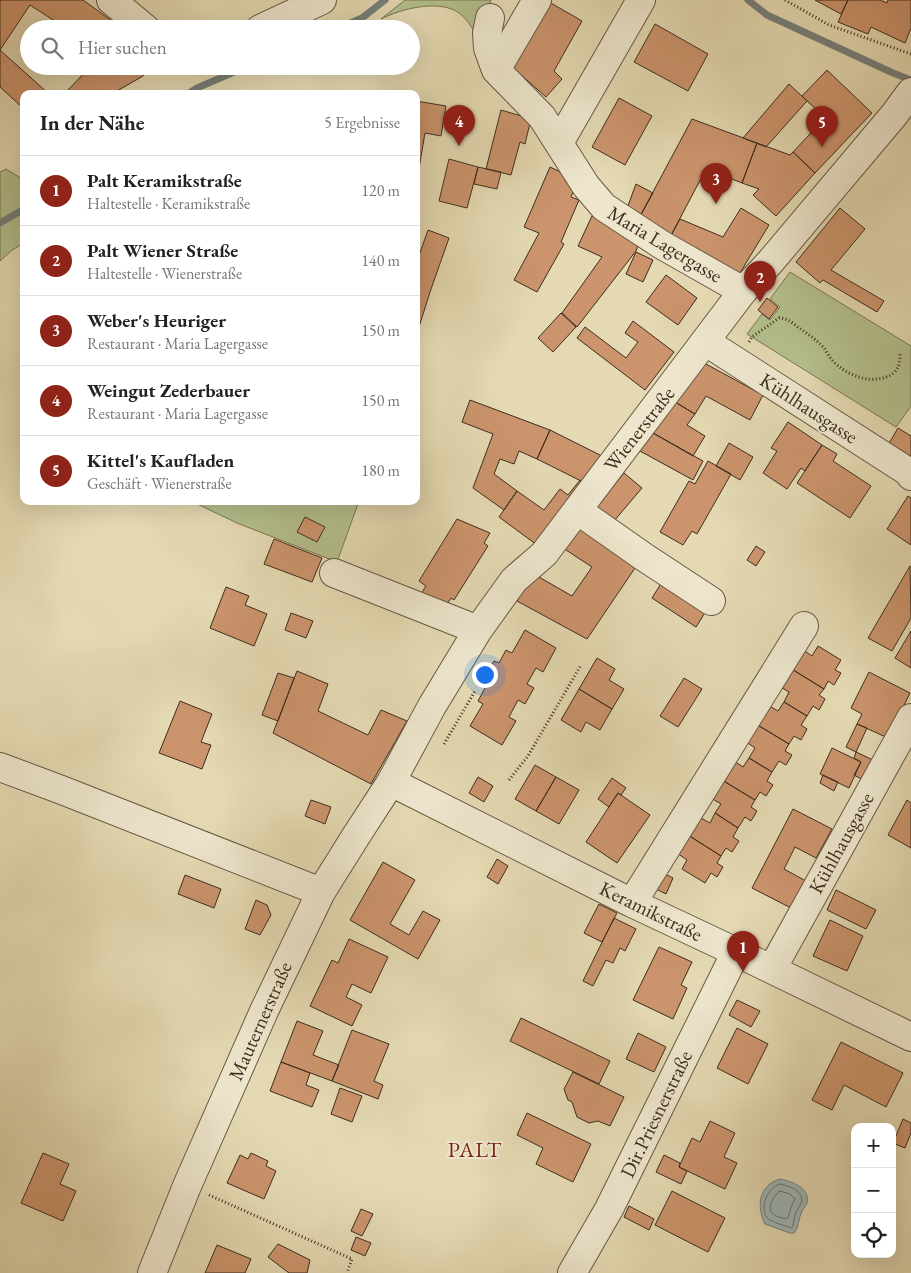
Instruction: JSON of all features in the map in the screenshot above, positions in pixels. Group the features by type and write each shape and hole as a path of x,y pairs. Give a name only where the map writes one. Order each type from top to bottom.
{"street":[{"path":"111,0 135,20"},
{"path":"279,20 322,0"},
{"path":"496,70 537,0"},
{"path":"559,143 641,0"},
{"name":"Maria Lagergasse","path":"490,18 487,33 488,48 496,70 542,117 586,186 604,207 662,245 744,291"},
{"name":"Wienerstraße","path":"391,782 432,706 478,630 514,580 544,554 744,291 903,118 911,92"},
{"name":"Kühlhausgasse","path":"706,342 910,472 911,476"},
{"path":"577,510 711,601"},
{"path":"334,573 478,630"},
{"path":"632,903 804,626"},
{"name":"Kühlhausgasse","path":"772,969 911,718"},
{"path":"0,767 321,892"},
{"name":"Keramikstraße","path":"391,782 632,903 911,1037"},
{"name":"Mauternerstraße","path":"152,1273 187,1186 264,1011 321,892 391,782"},
{"name":"Dir.Priesnerstraße","path":"572,1273 609,1209 736,952"}],"path":[{"path":"785,0 829,25 911,54"},
{"path":"736,361 752,337 779,318 784,318 791,322 816,340 833,361 854,376 868,379 883,378 894,374 900,363 900,353"},
{"path":"509,780 528,756 581,665"},
{"path":"444,744 475,691"},
{"path":"187,1186 352,1258 347,1273"}],"green space":[{"path":"405,0 491,0 479,39 463,16 448,8 438,6 418,7 381,19"},
{"path":"6,169 20,178 20,245 0,261 0,172"},
{"path":"790,272 911,346 911,406 896,427 747,334 762,314 770,320 780,307 770,299"},
{"path":"199,505 358,505 337,562 237,523"}],"water":[{"path":"780,1179 799,1186 806,1193 807,1203 801,1213 794,1233 765,1224 762,1217 761,1197 768,1186"}],"building":[{"path":"0,0 83,0 111,20 53,20 30,5 0,50"},
{"path":"815,0 848,0 841,14"},
{"path":"848,0 880,0 887,3 888,0 911,0 911,28 905,43 871,27 868,34 838,22"},
{"path":"549,2 582,21 554,71 562,79 546,97 512,67"},
{"path":"655,24 708,54 688,91 634,62"},
{"path":"0,50 20,68 20,75 28,75 45,90 20,90 20,105 0,87"},
{"path":"827,70 872,113 815,173 793,152 825,118 802,96"},
{"path":"82,75 144,75 119,90 68,90"},
{"path":"789,84 807,101 766,147 743,138"},
{"path":"619,98 652,116 625,165 592,147"},
{"path":"420,102 446,106 441,136 425,133 420,162"},
{"path":"501,110 525,117 530,123 525,144 520,142 511,175 486,169"},
{"path":"692,119 757,143 742,183 706,169 668,241 638,220"},
{"path":"757,143 790,155 793,152 815,173 776,216 753,195 759,189 742,183"},
{"path":"449,159 478,167 467,208 439,201"},
{"path":"478,167 501,172 497,189 474,184"},
{"path":"550,167 567,175 565,181 576,185 571,197 579,200 561,242 564,244 537,292 514,280 539,233 524,227"},
{"path":"636,184 653,193 638,220 626,211"},
{"path":"741,208 769,225 740,273 668,241 680,219 723,237"},
{"path":"840,208 865,229 831,270 884,301 877,312 823,280 820,283 796,262"},
{"path":"592,216 640,239 636,251 577,327 562,313 602,257 578,246"},
{"path":"428,230 449,238 420,324 420,253"},
{"path":"636,252 653,260 643,282 626,274"},
{"path":"666,275 697,298 678,325 646,302"},
{"path":"767,298 778,307 769,319 758,310"},
{"path":"561,313 576,327 553,352 538,338"},
{"path":"633,321 674,352 645,390 577,338 585,327 626,358 638,342 625,333"},
{"path":"704,363 763,395 750,420 706,396 695,414 675,402"},
{"path":"470,400 550,430 537,459 519,451 514,464 500,459 494,474 517,491 504,510 473,488 493,434 462,422"},
{"path":"675,402 695,414 687,425 705,436 693,456 653,433"},
{"path":"788,422 822,445 805,471 801,468 787,489 763,473 777,451 771,448"},
{"path":"898,428 911,436 911,460 888,445"},
{"path":"550,430 606,458 587,484 537,459"},
{"path":"653,433 703,461 693,480 640,451"},
{"path":"729,443 753,457 740,480 716,466"},
{"path":"822,445 837,454 833,461 871,486 850,518 797,483"},
{"path":"708,461 731,474 697,534 692,531 683,545 660,532 689,481 695,484"},
{"path":"624,473 642,488 614,521 596,507"},
{"path":"580,480 587,484 537,545 499,517 517,491 544,510 560,489 568,495"},
{"path":"908,496 911,498 911,545 887,529"},
{"path":"305,517 325,527 317,542 297,532"},
{"path":"457,519 490,533 484,543 488,546 454,600 451,598 446,606 420,595 426,586 419,581"},
{"path":"578,525 637,565 587,639 517,601 532,573 572,596 592,567 563,548"},
{"path":"274,539 322,558 312,582 264,564"},
{"path":"756,546 765,552 756,566 747,560"},
{"path":"910,566 911,618 892,651 868,638"},
{"path":"662,582 706,611 696,627 652,598"},
{"path":"226,587 249,596 245,605 267,614 254,646 210,628"},
{"path":"291,613 313,621 306,638 285,630"},
{"path":"525,630 556,648 543,672 536,668 527,684 534,688 525,704 518,700 509,717 516,721 502,745 470,726 483,704 478,701 485,688 480,685 494,661 499,663 506,650 512,653"},
{"path":"911,631 911,668 895,658"},
{"path":"818,646 841,660 835,670 841,673 834,685 828,681 824,689 790,668 802,649 812,656"},
{"path":"597,658 615,669 609,680 624,689 612,709 579,689"},
{"path":"790,668 824,689 819,695 825,699 819,710 813,706 807,716 784,702 789,692 779,686"},
{"path":"297,671 328,684 318,711 368,735 381,710 407,721 371,784 273,733"},
{"path":"869,672 910,693 888,738 857,724 862,714 851,708"},
{"path":"278,673 294,678 278,721 262,715"},
{"path":"684,678 702,689 678,727 660,716"},
{"path":"579,689 612,709 600,730 586,722 581,732 561,720"},
{"path":"180,701 212,714 201,742 211,745 202,769 159,753"},
{"path":"784,702 807,716 801,725 807,729 801,740 794,736 789,744 756,724 768,705 778,711"},
{"path":"756,724 789,744 785,751 792,755 786,765 779,761 772,772 749,758 755,748 745,741"},
{"path":"857,724 867,728 856,752 846,747"},
{"path":"832,748 861,762 849,788 820,774"},
{"path":"856,752 873,760 863,780 854,775 861,762 854,758"},
{"path":"749,758 772,772 767,781 773,785 766,796 760,792 755,800 722,780 734,761 743,767"},
{"path":"535,765 556,777 536,811 515,799"},
{"path":"823,775 838,782 834,791 820,783"},
{"path":"478,777 493,786 484,802 469,793"},
{"path":"556,777 579,790 559,824 536,811"},
{"path":"612,778 626,788 621,795 618,793 609,807 598,799"},
{"path":"722,780 755,800 751,807 757,811 751,821 745,817 738,828 715,813 721,804 711,798"},
{"path":"618,793 650,815 617,863 586,842"},
{"path":"311,800 331,807 325,824 305,816"},
{"path":"907,800 911,803 911,848 888,835"},
{"path":"793,809 832,829 816,858 795,847 784,869 806,881 791,908 752,888"},
{"path":"715,813 738,828 733,837 739,841 732,852 726,848 721,856 688,835 699,817 710,823"},
{"path":"688,835 721,856 717,863 723,867 717,877 711,873 705,883 682,869 687,860 677,853"},
{"path":"497,859 508,866 498,884 487,877"},
{"path":"383,862 415,880 390,924 409,935 423,911 440,920 418,959 350,920"},
{"path":"661,872 673,878 666,894 654,888"},
{"path":"185,875 221,889 214,908 178,894"},
{"path":"836,890 876,910 866,929 827,910"},
{"path":"256,900 267,905 271,915 260,935 245,929"},
{"path":"599,904 617,913 602,942 584,933"},
{"path":"614,918 636,929 625,951 620,948 613,963 606,960 593,986 583,981"},
{"path":"830,920 863,936 847,971 813,956"},
{"path":"349,939 388,957 371,993 352,984 346,997 362,1005 352,1026 310,1006 332,960 338,963"},
{"path":"659,947 692,962 681,985 687,988 673,1019 633,1000"},
{"path":"737,1000 760,1011 751,1027 729,1015"},
{"path":"521,1018 610,1061 599,1084 510,1041"},
{"path":"297,1021 323,1031 313,1055 339,1065 332,1081 281,1062"},
{"path":"737,1028 768,1044 748,1084 717,1068"},
{"path":"352,1030 389,1044 374,1081 383,1085 378,1099 332,1081"},
{"path":"638,1033 666,1047 654,1072 626,1059"},
{"path":"841,1042 903,1073 886,1107 844,1085 832,1110 812,1100"},
{"path":"281,1062 310,1073 306,1085 319,1090 312,1107 270,1091"},
{"path":"573,1072 624,1097 610,1126 598,1121 589,1123 577,1117 572,1102 568,1100 564,1089"},
{"path":"340,1088 362,1096 352,1122 331,1114"},
{"path":"527,1113 591,1144 573,1182 536,1164 543,1148 517,1135"},
{"path":"903,1119 911,1123 911,1133 905,1148 896,1144 896,1136"},
{"path":"710,1121 735,1133 724,1157 737,1163 725,1189 679,1167 692,1138 700,1142"},
{"path":"43,1153 69,1164 60,1184 76,1191 63,1221 21,1203"},
{"path":"251,1153 268,1161 266,1166 276,1171 264,1199 227,1183 240,1155 248,1159"},
{"path":"664,1155 680,1163 679,1167 687,1171 681,1184 656,1172"},
{"path":"672,1191 725,1218 708,1252 655,1225"},
{"path":"629,1206 654,1219 649,1230 624,1217"},
{"path":"361,1209 373,1214 362,1236 351,1231"},
{"path":"356,1237 371,1243 365,1256 351,1250"},
{"path":"278,1244 310,1260 307,1273 289,1273 268,1257"},
{"path":"217,1245 251,1259 245,1273 205,1273"}],"waterway":[{"path":"357,20 385,0"},
{"path":"748,0 767,15 911,80"},
{"path":"194,90 227,75"},
{"path":"0,223 20,211"}],"place":[{"name":"Weingut Zederbauer","path":"459,146"},
{"name":"Kittel's Kaufladen","path":"822,147"},
{"name":"Weber's Heuriger","path":"716,204"},
{"name":"Palt Wiener Straße","path":"760,302"},
{"name":"Palt Keramikstraße","path":"743,972"}],"district":[{"name":"PALT","path":"475,1149"}]}
